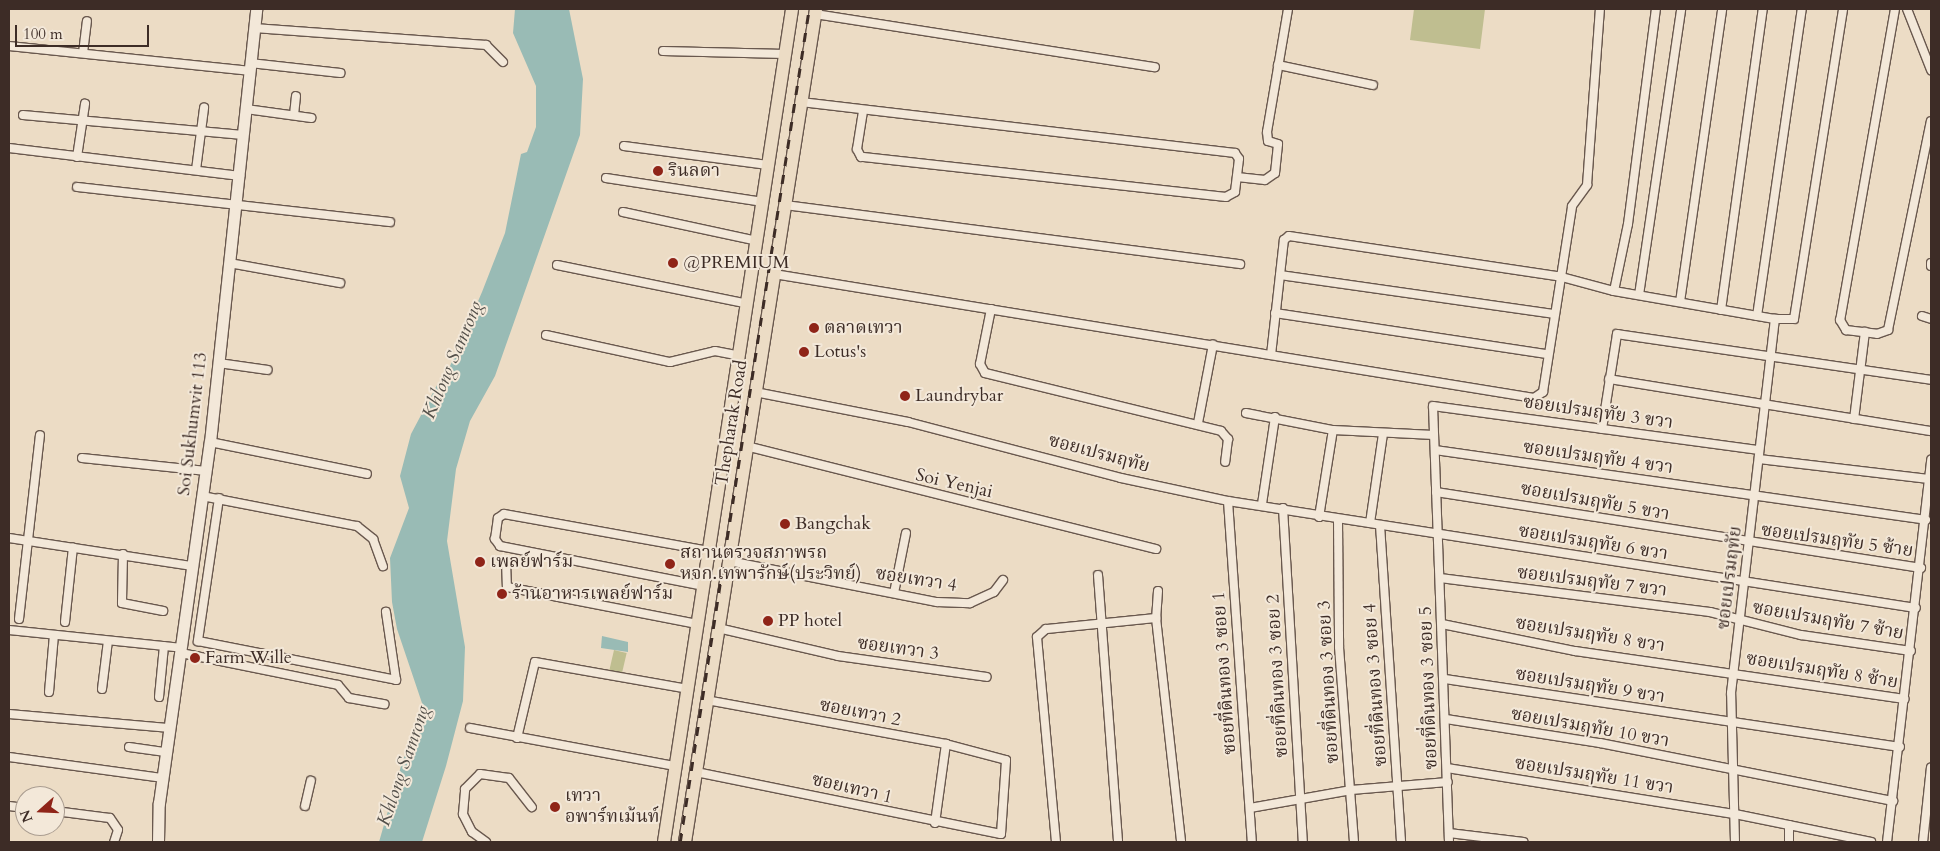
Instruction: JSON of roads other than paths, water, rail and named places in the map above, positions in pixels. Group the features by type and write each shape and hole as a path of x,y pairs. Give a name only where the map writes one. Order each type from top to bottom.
{"main road":[{"name":"Soi Sukhumvit 113","path":"158,842 162,778 210,442 240,176 256,9"},
{"name":"Thepharak Road","path":"664,842 792,9"},
{"name":"Thepharak Road","path":"685,842 815,11"}],"street":[{"path":"1237,177 1265,180 1275,173 1278,144 1268,141 1267,132 1288,9"},
{"path":"774,274 1213,344 1534,398 1543,392 1558,276 1572,206 1587,185 1600,9"},
{"path":"1614,291 1628,224 1656,9"},
{"path":"1640,295 1682,9"},
{"path":"1680,302 1722,9"},
{"path":"1721,310 1763,9"},
{"path":"1757,316 1802,9"},
{"path":"1270,354 1284,240 1289,236 1558,276 1614,291 1775,319 1796,316 1843,9"},
{"path":"1895,9 1840,320 1846,330 1865,332 1888,330 1931,121"},
{"path":"1907,9 1931,70"},
{"path":"815,11 1155,67"},
{"path":"83,53 87,21"},
{"path":"254,28 486,45 504,62"},
{"path":"9,46 340,73"},
{"path":"663,51 785,54"},
{"path":"1278,65 1373,85"},
{"path":"294,115 296,96"},
{"path":"800,102 864,112 1234,153 1239,159 1235,192 1226,197 861,157 857,149 864,112"},
{"path":"77,157 85,104"},
{"path":"196,170 204,108"},
{"path":"246,109 311,118"},
{"path":"23,115 201,133 244,135"},
{"path":"624,146 768,165"},
{"path":"9,148 240,176"},
{"path":"606,178 762,202"},
{"path":"77,187 390,222"},
{"path":"785,205 1240,264"},
{"path":"623,212 757,240"},
{"path":"229,263 340,283"},
{"path":"557,265 748,304"},
{"path":"1280,274 1553,314"},
{"path":"991,309 980,364 985,373 1198,423 1226,434 1225,462"},
{"path":"1275,313 1547,354"},
{"path":"1922,316 1931,318"},
{"name":"ซอยเปรมฤทัย","path":"1735,842 1735,814 1730,768 1733,673 1757,493 1759,450 1775,319"},
{"path":"1854,419 1865,332"},
{"path":"1602,429 1617,334 1860,368 1931,380"},
{"path":"546,335 670,362 715,351 740,356"},
{"path":"1198,423 1213,344"},
{"path":"218,363 268,370"},
{"path":"1609,378 1765,400 1854,419 1931,431"},
{"name":"ซอยเปรมฤทัย","path":"755,392 908,422 1121,478 1228,501 1262,504 1338,520 1438,533"},
{"name":"ซอยเปรมฤทัย 3 ขวา","path":"1433,406 1759,450"},
{"name":"ซอยที่ดินทอง 3 ซอย 5","path":"1433,406 1445,679 1449,842"},
{"path":"1246,413 1275,417 1332,430 1434,435"},
{"path":"1262,504 1275,417"},
{"path":"1320,517 1332,430"},
{"path":"1370,524 1384,434"},
{"path":"19,619 40,435"},
{"path":"210,442 367,474"},
{"name":"Soi Yenjai","path":"746,446 1156,549"},
{"name":"ซอยเปรมฤทัย 4 ขวา","path":"1435,450 1757,493 1926,520"},
{"path":"82,458 206,471"},
{"path":"1759,459 1929,479"},
{"path":"1887,842 1921,568 1931,460"},
{"name":"ซอยเปรมฤทัย 5 ขวา","path":"1436,492 1749,544"},
{"path":"202,496 357,526 373,539 383,566"},
{"path":"219,498 198,641 396,680 386,612"},
{"name":"ซอยที่ดินทอง 3 ซอย 1","path":"1228,501 1252,842"},
{"name":"ซอยที่ดินทอง 3 ซอย 2","path":"1283,508 1303,842"},
{"path":"704,586 500,546 495,539 498,518 504,514 709,551"},
{"name":"ซอยที่ดินทอง 3 ซอย 3","path":"1338,520 1339,647 1354,842"},
{"name":"ซอยที่ดินทอง 3 ซอย 4","path":"1380,525 1401,842"},
{"path":"894,592 906,533"},
{"name":"ซอยเปรมฤทัย 6 ขวา","path":"1438,533 1744,584"},
{"path":"9,538 123,554 191,566"},
{"name":"ซอยเปรมฤทัย 5 ซ้าย","path":"1749,544 1921,568"},
{"path":"65,622 73,547"},
{"path":"123,554 122,603 163,611"},
{"name":"ซอยเทวา 4","path":"729,560 937,602 970,603 994,592 1003,580"},
{"path":"506,561 507,587 698,624"},
{"path":"1098,575 1118,842"},
{"name":"ซอยเปรมฤทัย 7 ขวา","path":"1440,578 1710,612 1739,622"},
{"name":"ซอยเปรมฤทัย 7 ซ้าย","path":"1744,584 1916,608"},
{"path":"1158,591 1156,618 1181,842"},
{"path":"1056,842 1037,637 1046,629 1156,618"},
{"name":"ซอยเปรมฤทัย 7 ซ้าย","path":"1739,622 1911,651"},
{"name":"ซอยเปรมฤทัย 8 ขวา","path":"1442,624 1575,651 1733,673"},
{"name":"ซอยเทวา 3","path":"718,628 838,656 987,677"},
{"path":"9,630 164,646 338,685 348,698 384,704"},
{"path":"49,692 54,635"},
{"path":"102,690 108,641"},
{"path":"159,697 164,646"},
{"path":"517,738 535,662 688,689"},
{"name":"ซอยเปรมฤทัย 8 ซ้าย","path":"1733,673 1905,699"},
{"name":"ซอยเปรมฤทัย 9 ขวา","path":"1445,679 1730,725 1900,747"},
{"name":"ซอยเทวา 2","path":"707,700 946,744 1006,761 1000,835"},
{"path":"9,714 170,728"},
{"name":"ซอยเปรมฤทัย 10 ขวา","path":"1446,719 1730,768 1893,801"},
{"path":"470,728 676,766"},
{"path":"935,824 946,744"},
{"path":"129,746 166,752"},
{"path":"9,757 162,778"},
{"path":"1923,842 1931,767"},
{"name":"ซอยเปรมฤทัย 11 ขวา","path":"1448,768 1735,814 1871,842"},
{"name":"ซอยเทวา 1","path":"696,772 935,824 1000,835"},
{"path":"486,842 472,832 462,806 465,789 480,774 509,778 532,807"},
{"path":"305,806 311,781"},
{"path":"1250,808 1300,803 1351,790 1398,784 1448,782"},
{"path":"65,812 110,818 118,830 114,842"},
{"path":"1789,825 1789,842"},
{"path":"1448,833 1523,842"},
{"path":"1836,842 1837,834"}],"water":[{"name":"Khlong Samrong","path":"515,9 569,9 583,79 580,135 495,376 470,421 456,469 447,541 465,647 463,701 446,766 422,842 379,842 403,759 421,728 424,709 397,629 392,602 390,558 409,508 400,476 411,434 437,385 444,380 505,233 521,154 527,152 536,127 536,86 513,33"},
{"path":"602,636 628,642 628,652 601,648"}],"railway":[{"path":"680,842 809,9"}],"place":[{"name":"รินลดา","path":"658,171"},
{"name":"@PREMIUM","path":"673,263"},
{"name":"ตลาดเทวา","path":"814,328"},
{"name":"Lotus's","path":"804,352"},
{"name":"Laundrybar","path":"905,396"},
{"name":"Bangchak","path":"785,524"},
{"name":"เพลย์ฟาร์ม","path":"480,562"},
{"name":"สถานตรวจสภาพรถ หจก.เทพารักษ์(ประวิทย์)","path":"670,564"},
{"name":"ร้านอาหารเพลย์ฟาร์ม","path":"502,594"},
{"name":"PP hotel","path":"768,621"},
{"name":"Farm Wille","path":"195,658"},
{"name":"เทวา อพาร์ทเม้นท์","path":"555,807"}]}
